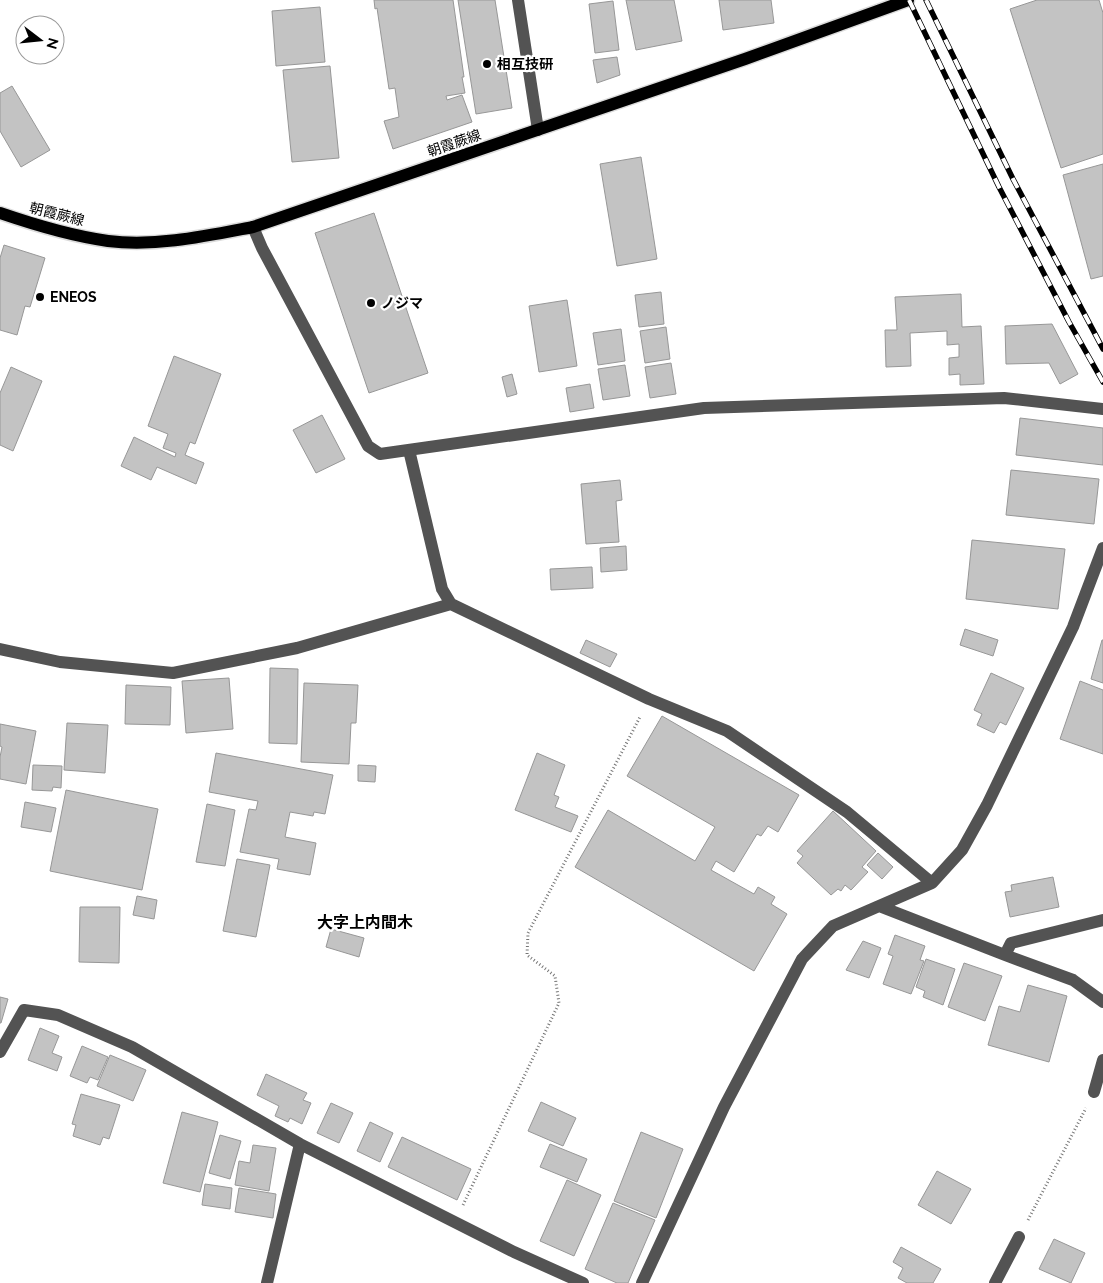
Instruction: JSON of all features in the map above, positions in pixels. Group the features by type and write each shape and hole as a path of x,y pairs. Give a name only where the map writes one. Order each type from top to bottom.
{"main road":[{"name":"朝霞蕨線","path":"0,213 66,233 110,241 165,241 202,237 253,227 745,59 908,0"}],"street":[{"path":"518,0 538,130"},
{"path":"253,227 262,248 368,446 380,454 704,408 1004,398 1103,409"},
{"path":"409,450 442,589 451,604 649,699 727,731 847,812 932,883"},
{"path":"642,1283 724,1107 802,959 833,926 932,883 962,850 987,805 1073,628 1103,548"},
{"path":"0,649 60,662 173,673 297,648 451,604"},
{"path":"879,906 1073,980 1103,1002"},
{"path":"1005,955 1011,943 1103,920"},
{"path":"0,1052 24,1010 58,1015 132,1046 300,1144 514,1252 583,1283"},
{"path":"1094,1092 1103,1060"},
{"path":"267,1283 300,1144"},
{"path":"996,1283 1019,1237"}],"path":[{"path":"455,1221 559,1003 555,976 527,955 528,933 649,699"},
{"path":"1019,1237 1094,1092"}],"building":[{"path":"374,0 453,0 465,93 446,96 447,100 462,95 472,122 393,149 384,121 399,117 395,88 389,89 377,8 375,9"},
{"name":"相互技研","path":"458,0 495,0 512,108 476,114"},
{"path":"626,0 674,0 682,41 636,50"},
{"path":"719,0 771,0 774,23 723,30"},
{"path":"1037,0 1099,0 1103,13 1103,154 1061,168 1010,9"},
{"path":"613,1 619,50 595,53 589,4"},
{"path":"320,7 325,62 276,66 272,11"},
{"path":"617,57 620,75 597,83 593,60"},
{"path":"330,66 339,158 292,162 283,70"},
{"path":"12,86 50,150 21,167 0,131 0,93"},
{"path":"641,157 657,259 617,266 600,164"},
{"path":"1103,164 1103,276 1091,279 1063,175"},
{"name":"ノジマ","path":"374,213 428,373 369,393 315,233"},
{"path":"4,245 45,258 30,307 25,306 17,335 0,330 0,258"},
{"path":"661,292 664,324 639,327 635,295"},
{"path":"961,294 962,327 981,326 984,384 960,385 960,374 949,375 949,358 959,357 959,344 947,345 947,331 910,333 911,366 886,367 885,330 897,330 895,297"},
{"path":"567,300 577,366 539,372 529,306"},
{"path":"1052,324 1078,374 1060,384 1049,363 1006,364 1005,326"},
{"path":"666,327 670,359 645,363 640,331"},
{"path":"621,329 625,361 598,365 593,333"},
{"path":"174,356 221,374 195,444 190,442 185,455 204,463 196,484 157,467 151,480 121,466 134,437 175,457 176,453 163,448 168,434 148,426"},
{"path":"671,363 676,394 650,398 645,367"},
{"path":"625,365 630,396 603,400 598,369"},
{"path":"11,367 42,381 13,451 0,445 0,393"},
{"path":"512,374 517,394 507,397 502,377"},
{"path":"590,384 594,408 570,412 566,388"},
{"path":"322,415 345,459 316,473 293,430"},
{"path":"1020,418 1103,428 1103,465 1016,455"},
{"path":"1011,470 1099,479 1094,524 1006,515"},
{"path":"620,480 622,500 616,501 619,542 586,544 581,484"},
{"path":"972,540 1065,549 1058,609 966,599"},
{"path":"626,546 627,570 601,572 600,548"},
{"path":"592,567 593,588 551,590 550,569"},
{"path":"965,629 998,640 993,656 960,645"},
{"path":"586,640 617,654 610,667 580,653"},
{"path":"1103,640 1103,683 1091,679"},
{"path":"270,668 298,669 297,744 269,743"},
{"path":"991,673 1024,688 1006,725 1000,722 994,733 977,725 982,714 974,710"},
{"path":"229,678 233,729 186,733 182,681"},
{"path":"1080,681 1103,690 1103,754 1060,739"},
{"path":"304,683 358,685 356,723 351,723 349,764 301,762"},
{"path":"126,685 171,687 170,725 125,724"},
{"path":"662,716 799,795 778,832 768,826 761,836 757,834 734,872 716,861 711,870 754,894 758,887 775,897 771,904 787,914 754,971 575,867 608,810 695,861 715,827 627,776"},
{"path":"67,723 108,725 105,773 64,770"},
{"path":"0,724 36,731 26,784 0,779 2,747 0,746"},
{"path":"216,753 333,775 325,814 314,812 313,816 290,812 285,837 316,843 310,875 277,869 279,859 240,852 249,809 256,810 258,801 209,792"},
{"path":"537,753 565,765 554,795 559,797 555,807 578,816 571,832 515,810"},
{"path":"33,765 62,766 61,788 53,787 52,791 32,790"},
{"path":"358,765 376,766 375,782 358,781"},
{"path":"66,790 158,809 142,890 50,871"},
{"path":"25,802 56,808 51,832 21,827"},
{"path":"207,804 235,810 225,866 196,862"},
{"path":"833,811 876,851 862,867 868,872 851,890 845,885 841,891 838,889 831,895 797,863 803,856 797,851"},
{"path":"878,853 893,867 882,879 867,865"},
{"path":"237,859 270,865 256,937 223,931"},
{"path":"1053,877 1059,907 1010,917 1005,892 1012,891 1011,885"},
{"path":"137,896 157,900 154,919 133,915"},
{"path":"80,907 120,907 119,963 79,962"},
{"path":"331,929 364,938 359,957 326,947"},
{"path":"895,935 925,946 920,960 924,961 911,994 883,984 893,956 888,954"},
{"path":"863,941 881,948 869,978 846,970"},
{"path":"926,959 955,969 943,1005 923,997 925,991 916,987"},
{"path":"964,963 1002,976 985,1021 948,1007"},
{"path":"1028,985 1067,996 1049,1062 988,1045 999,1006 1020,1012"},
{"path":"0,997 8,999 1,1023 0,1023"},
{"path":"40,1028 59,1036 52,1053 62,1057 57,1071 28,1060"},
{"path":"82,1046 108,1057 98,1080 90,1077 87,1083 70,1076"},
{"path":"110,1055 146,1070 133,1101 97,1086"},
{"path":"266,1074 307,1093 303,1100 311,1103 302,1124 290,1118 288,1122 275,1116 279,1106 257,1095"},
{"path":"81,1094 120,1105 109,1139 103,1137 100,1145 73,1136 76,1125 72,1124"},
{"path":"541,1102 576,1118 563,1146 528,1131"},
{"path":"331,1103 353,1113 339,1143 317,1133"},
{"path":"182,1112 218,1122 200,1192 163,1183"},
{"path":"370,1122 393,1133 380,1162 357,1151"},
{"path":"641,1132 683,1149 656,1218 614,1201"},
{"path":"220,1135 241,1141 230,1179 209,1173"},
{"path":"402,1137 471,1169 457,1200 388,1167"},
{"path":"550,1144 587,1159 577,1182 540,1167"},
{"path":"253,1145 276,1148 269,1191 235,1185 239,1161 250,1163"},
{"path":"937,1171 971,1189 951,1224 918,1205"},
{"path":"567,1180 601,1195 574,1256 540,1241"},
{"path":"205,1184 232,1188 230,1209 202,1205"},
{"path":"239,1188 276,1194 273,1218 235,1212"},
{"path":"613,1203 655,1220 628,1283 617,1283 585,1269"},
{"path":"1054,1239 1085,1253 1071,1283 1039,1269"},
{"path":"901,1247 941,1269 933,1283 907,1283 898,1278 903,1268 893,1262"}],"railway":[{"path":"909,0 999,187 1069,322 1103,382"},
{"path":"926,0 1013,179 1103,349"}],"place":[{"name":"相互技研","path":"487,64"},
{"name":"ENEOS","path":"40,297"},
{"name":"ノジマ","path":"371,303"}],"district":[{"name":"大字上内間木","path":"365,922"}]}
